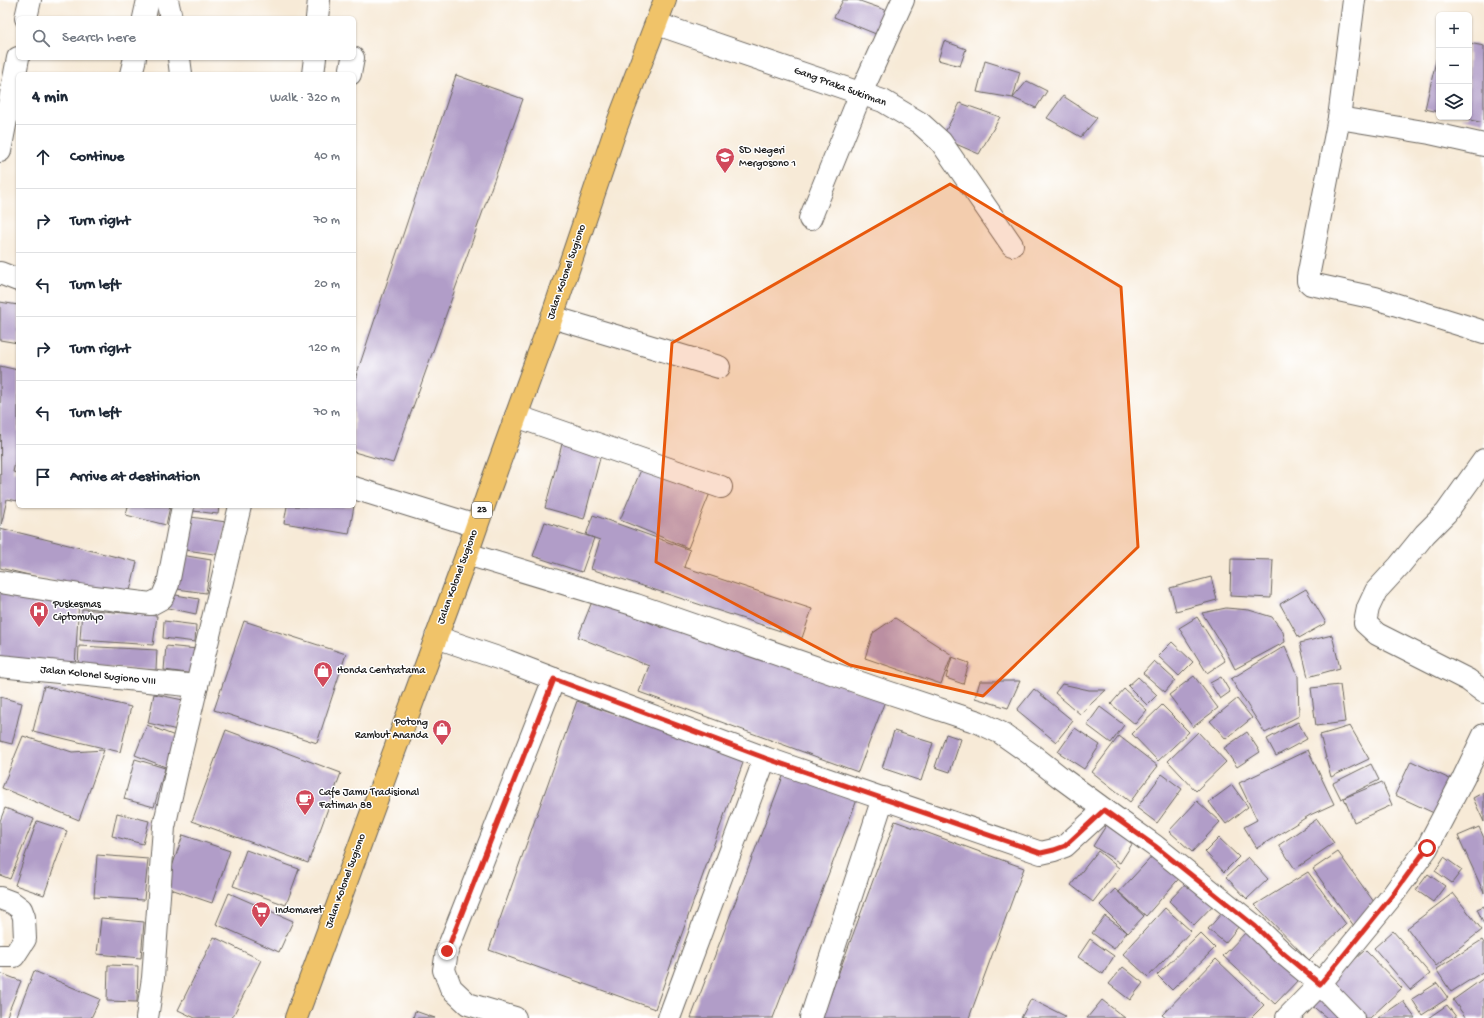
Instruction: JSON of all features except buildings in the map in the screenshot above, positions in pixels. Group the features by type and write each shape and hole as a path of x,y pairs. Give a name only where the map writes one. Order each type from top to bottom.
{"highway":[{"name":"Jalan Kolonel Sugiono","path":"296,1018 467,554 552,317 617,125 665,0"}],"street":[{"path":"26,16 30,0"},
{"path":"144,16 148,0"},
{"path":"168,0 171,16"},
{"path":"317,16 319,0"},
{"path":"810,219 861,93 903,0"},
{"path":"1354,0 1339,118 1308,281 1311,284 1375,298 1484,332"},
{"name":"Gang Praka Sukirman","path":"657,24 884,101 920,123 941,142 1012,245"},
{"path":"0,151 18,60"},
{"path":"131,72 134,60"},
{"path":"179,60 181,72"},
{"path":"313,72 314,60"},
{"path":"350,72 353,60"},
{"path":"1339,118 1430,133 1484,145"},
{"path":"0,273 16,279"},
{"path":"552,317 719,367"},
{"path":"516,416 721,487"},
{"path":"1484,460 1446,513 1424,534 1399,566 1376,591 1368,608 1365,623 1377,634 1468,680 1484,692"},
{"path":"356,489 476,526"},
{"path":"0,582 86,596 151,604 162,598 168,584 183,508"},
{"path":"147,1018 154,978 164,828 240,508"},
{"path":"467,554 636,605 978,722 1002,733 1104,810 1155,846 1250,922 1284,954 1320,984 1353,1018"},
{"path":"436,637 508,661 765,758 1041,853 1065,846 1104,810"},
{"name":"Jalan Kolonel Sugiono VIII","path":"0,666 197,686"},
{"path":"515,1018 468,1004 451,988 444,970 447,951 554,679"},
{"path":"1287,1018 1320,984 1392,896 1427,848 1484,736"},
{"path":"669,1018 765,758"},
{"path":"811,1018 883,798"},
{"path":"0,898 13,903 21,909 24,917 25,939 14,956 0,956"}],"highlighted area":[{"path":"950,184 1121,287 1138,547 983,696 850,665 656,562 672,343"}],"place":[{"name":"SD Negeri Mergosono 1","path":"725,174"},
{"name":"Puskesmas Ciptomulyo","path":"39,628"},
{"name":"Honda Centratama","path":"323,688"},
{"name":"Potong Rambut Ananda","path":"442,746"},
{"name":"Cafe Jamu Tradisional Fatimah 88","path":"305,816"},
{"name":"Indomaret","path":"261,928"}],"route":[{"path":"447,951 554,679 765,758 1041,853 1065,846 1104,810 1155,846 1256,927 1284,954 1320,984 1392,896 1427,848"}]}
